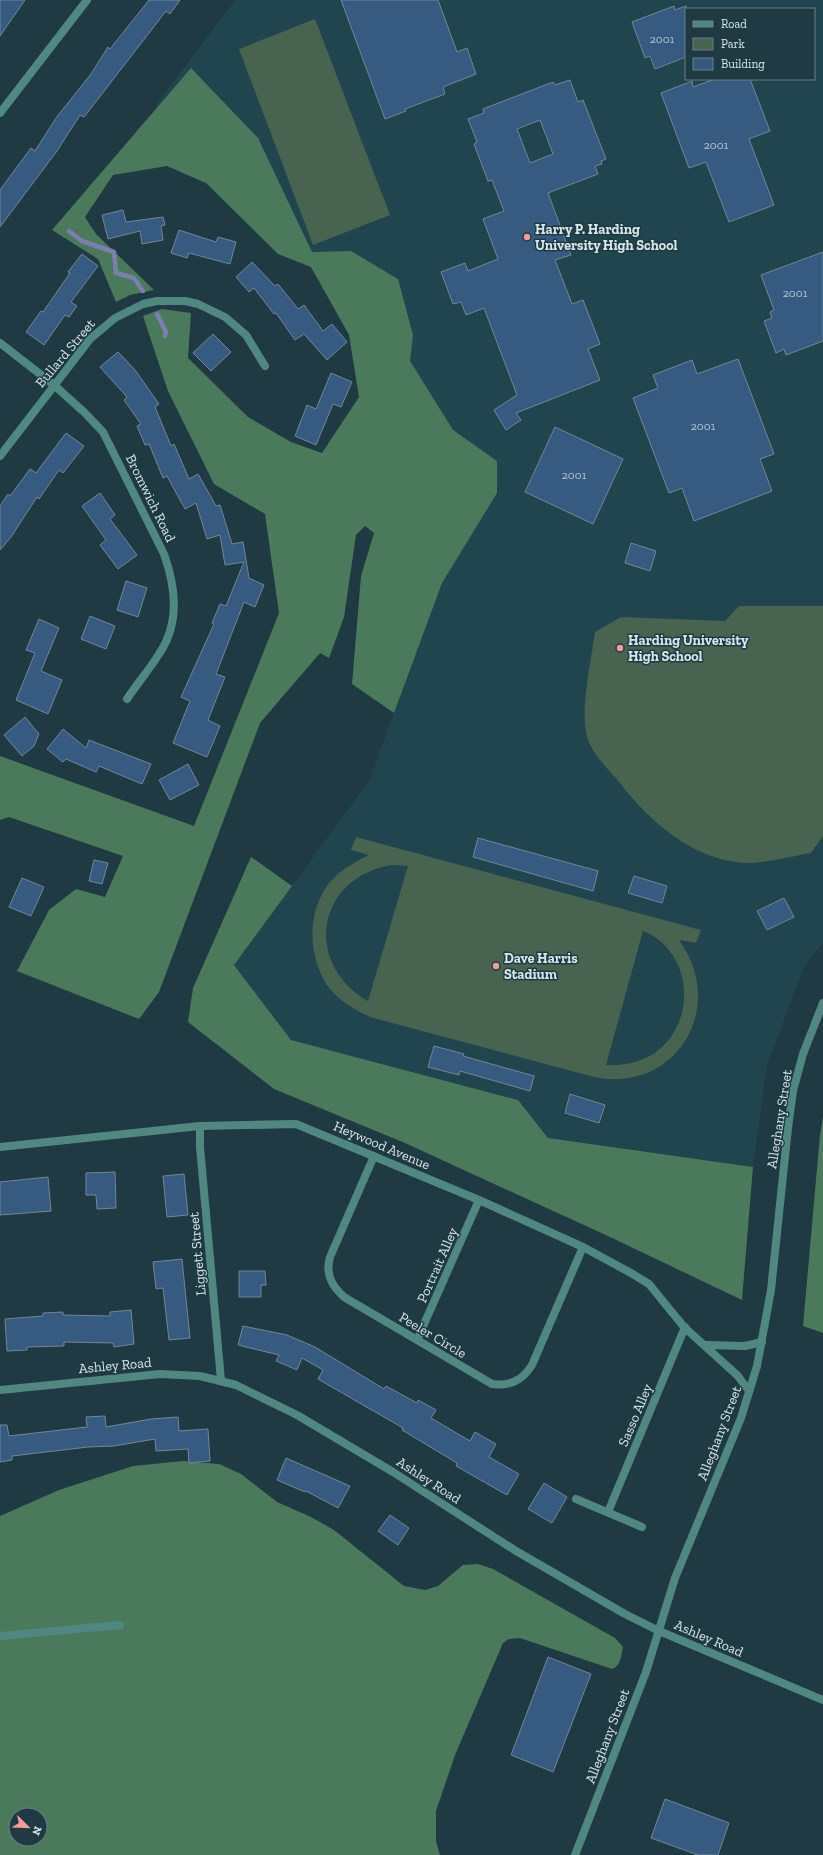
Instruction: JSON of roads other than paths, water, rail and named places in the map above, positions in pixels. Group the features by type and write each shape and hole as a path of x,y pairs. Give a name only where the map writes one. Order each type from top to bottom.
{"street":[{"path":"0,113 87,0"},
{"name":"Bullard Street","path":"0,456 90,339 115,318 143,304 157,301 184,301 198,304 225,316 246,335 266,366"},
{"name":"Bromwich Road","path":"0,343 54,385 85,412 103,432 164,554 173,584 174,614 166,642 126,699"},
{"name":"Alleghany Street","path":"575,1855 646,1672 675,1578 741,1418 749,1391 762,1342 771,1290 788,1128 794,1091 806,1047 823,1003"},
{"name":"Heywood Avenue","path":"0,1147 200,1126 296,1124 480,1200 583,1247 645,1281 685,1327 738,1376 749,1391"},
{"name":"Liggett Street","path":"200,1126 200,1147 221,1380"},
{"name":"Peeler Circle","path":"374,1156 330,1257 328,1274 335,1289 344,1297 492,1384 508,1384 522,1378 532,1365 583,1247"},
{"name":"Portrait Alley","path":"417,1340 480,1200"},
{"name":"Sasso Alley","path":"608,1512 685,1327"},
{"path":"706,1345 745,1346 762,1342"},
{"name":"Ashley Road","path":"0,1390 160,1374 184,1374 221,1380 250,1391 297,1415 394,1472 516,1551 625,1614 659,1631 823,1700"},
{"path":"576,1499 642,1527"},
{"path":"0,1636 120,1625"}],"waterway":[{"path":"69,231 82,241 114,252 116,273 134,278 143,291"},
{"path":"157,314 166,332 165,336"}],"place":[{"name":"Harry P. Harding University High School","path":"527,237"},
{"name":"Harding University High School","path":"620,648"},
{"name":"Dave Harris Stadium","path":"496,966"}]}
